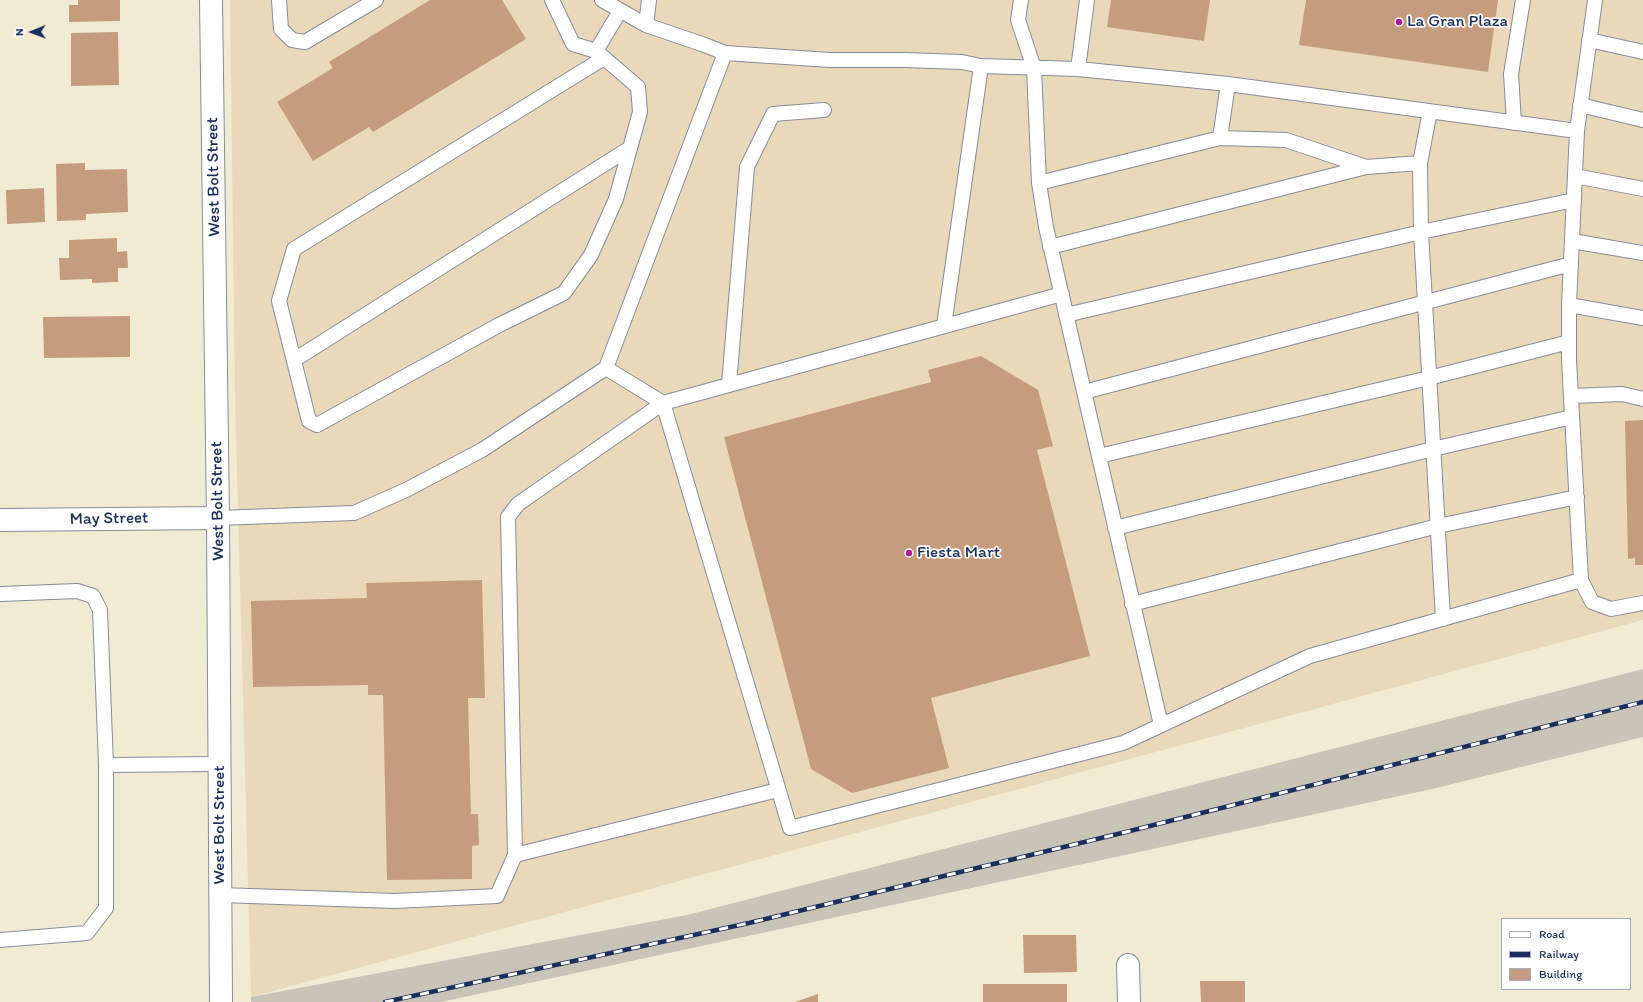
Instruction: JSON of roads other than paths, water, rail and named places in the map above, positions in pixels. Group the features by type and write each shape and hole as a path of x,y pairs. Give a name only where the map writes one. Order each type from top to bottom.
{"street":[{"name":"West Bolt Street","path":"212,0 222,1002"},
{"name":"May Street","path":"0,520 218,518"},
{"path":"1128,966 1128,1002"}],"lane":[{"path":"279,0 281,29 292,40 305,42 376,0"},
{"path":"552,0 573,44 600,55 638,87 640,112 616,199 592,254 564,293 499,325 317,425 309,421 279,301 294,249 600,55 620,11"},
{"path":"602,0 646,25 724,53 830,60 962,62 981,66 1078,69 1228,84 1577,131"},
{"path":"646,25 649,0"},
{"path":"1021,0 1018,20 1034,68 1039,183 1050,247 1160,725"},
{"path":"1078,69 1087,0"},
{"path":"1514,122 1511,74 1523,0"},
{"path":"1595,0 1577,131 1568,305 1572,417 1581,580 1592,602 1612,609 1643,603"},
{"path":"1589,40 1643,52"},
{"path":"218,518 354,514 406,490 482,450 606,368 724,53"},
{"path":"944,326 981,66"},
{"path":"1220,138 1228,84"},
{"path":"1580,105 1643,120"},
{"path":"729,385 747,167 773,114 824,110"},
{"path":"1430,111 1420,163 1421,232 1443,619"},
{"path":"1039,183 1220,138 1286,140 1366,166"},
{"path":"294,360 630,148"},
{"path":"1050,247 1366,166 1420,163"},
{"path":"1575,176 1643,189"},
{"path":"1066,315 1421,232 1574,200"},
{"path":"1572,241 1643,253"},
{"path":"1084,392 1571,264"},
{"path":"221,894 395,901 497,896 515,855 508,517 518,504 663,403 1062,294"},
{"path":"1568,305 1643,318"},
{"path":"1099,456 1429,378 1569,342"},
{"path":"606,368 663,403 790,828 1123,743 1310,656 1581,580"},
{"path":"1572,396 1622,394 1643,399"},
{"path":"1115,528 1433,449 1572,417"},
{"path":"1132,604 1438,526 1577,497"},
{"path":"0,594 77,591 93,596 100,610 106,765 106,908 87,933 0,940"},
{"path":"106,765 220,764"},
{"path":"515,855 778,790"}],"railway":[{"path":"385,1002 749,923 1126,832 1643,702"}],"place":[{"name":"La Gran Plaza","path":"1399,22"},
{"name":"Fiesta Mart","path":"909,553"}]}
